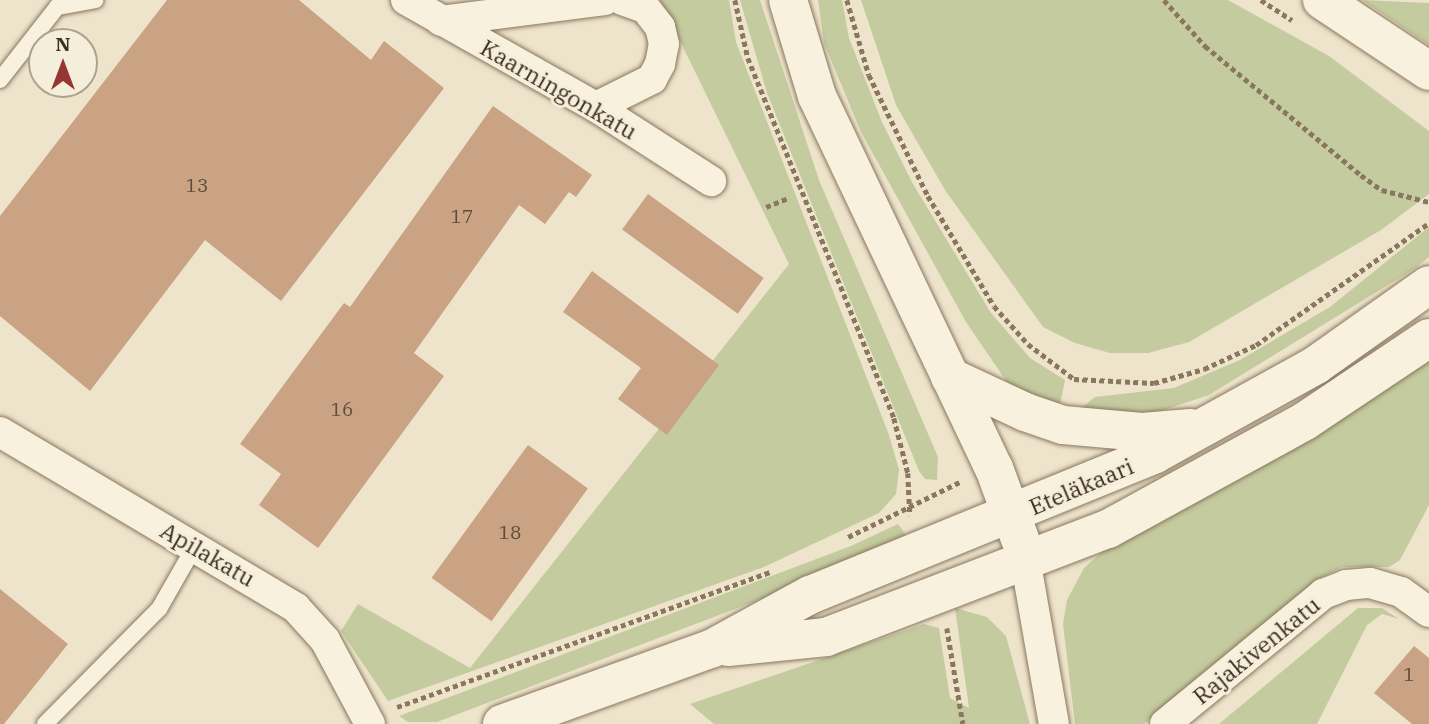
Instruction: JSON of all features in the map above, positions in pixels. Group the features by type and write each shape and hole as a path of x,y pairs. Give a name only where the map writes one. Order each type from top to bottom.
{"main road":[{"path":"789,0 817,96 1014,516 1026,564"},
{"path":"1322,0 1424,68"},
{"name":"Eteläkaari","path":"502,724 713,648 810,596 1014,516 1207,427 1315,365 1429,285"},
{"name":"Eteläkaari","path":"713,648 826,638 1026,564 1185,491 1305,421 1429,338"},
{"path":"950,377 1025,412 1063,425 1142,432 1207,427"}],"street":[{"name":"Kaarningonkatu","path":"406,0 596,107 711,180"},
{"path":"442,20 605,0"},
{"path":"596,107 652,79 660,64 664,44 660,27 645,8 622,0"},
{"name":"Apilakatu","path":"0,432 296,608 325,640 368,721"},
{"path":"1026,564 1054,724"},
{"name":"Rajakivenkatu","path":"1165,724 1324,594 1346,585 1386,586 1429,612"}],"lane":[{"path":"0,80 57,7 95,0"},
{"path":"45,724 159,609 195,546"}],"path":[{"path":"735,0 748,58 894,418 908,473 907,508"},
{"path":"847,0 869,75 928,196 981,284 1028,344 1074,379 1154,383 1204,369 1256,345 1429,223"},
{"path":"1164,0 1205,46 1361,175 1382,190 1429,202"},
{"path":"766,207 788,198"},
{"path":"846,538 936,491"},
{"path":"368,721 784,567"},
{"path":"945,615 963,724"}],"green space":[{"path":"660,0 729,0 736,42 889,435 899,470 896,494 879,513 764,567 388,701 341,631 358,604 470,668 789,264"},
{"path":"740,0 760,0 819,180 938,457 937,480 925,479 919,471 767,93"},
{"path":"818,0 842,0 849,38 882,122 913,184 991,313 1030,358 1065,380 1059,410 1009,385 966,322 861,132 824,43"},
{"path":"861,0 1228,0 1329,56 1429,131 1429,194 1381,230 1189,342 1148,353 1110,353 1075,343 1043,327 945,190 896,105"},
{"path":"1362,0 1429,3 1429,45"},
{"path":"1429,227 1429,257 1414,269 1209,395 1146,416 1079,410 1095,397 1174,388 1240,360 1330,307"},
{"path":"1429,358 1429,505 1400,560 1389,567 1342,567 1316,580 1144,724 1075,724 1063,624 1067,600 1084,568 1104,550"},
{"path":"898,524 908,538 864,560 437,722 408,722 399,716 851,546"},
{"path":"955,608 987,617 1006,636 1030,724 714,724 690,704 924,624 939,628 950,698 969,708"},
{"path":"1358,608 1382,608 1399,619 1382,614 1367,625 1317,724 1219,724"}],"building":[{"path":"167,0 299,0 371,60 384,41 444,88 281,301 205,240 90,391 0,316 0,216 91,98 98,98 98,89"},
{"path":"493,106 592,175 576,197 569,192 545,224 519,205 414,353 444,376 318,548 259,505 281,474 240,444 344,303 350,307"},
{"path":"648,194 764,278 738,314 622,230"},
{"path":"592,271 719,365 667,435 618,399 641,368 563,312"},
{"path":"528,445 588,488 491,621 432,578"},
{"path":"0,589 68,644 4,724 0,724"},
{"path":"1414,646 1429,658 1429,724 1412,724 1374,693"}]}
